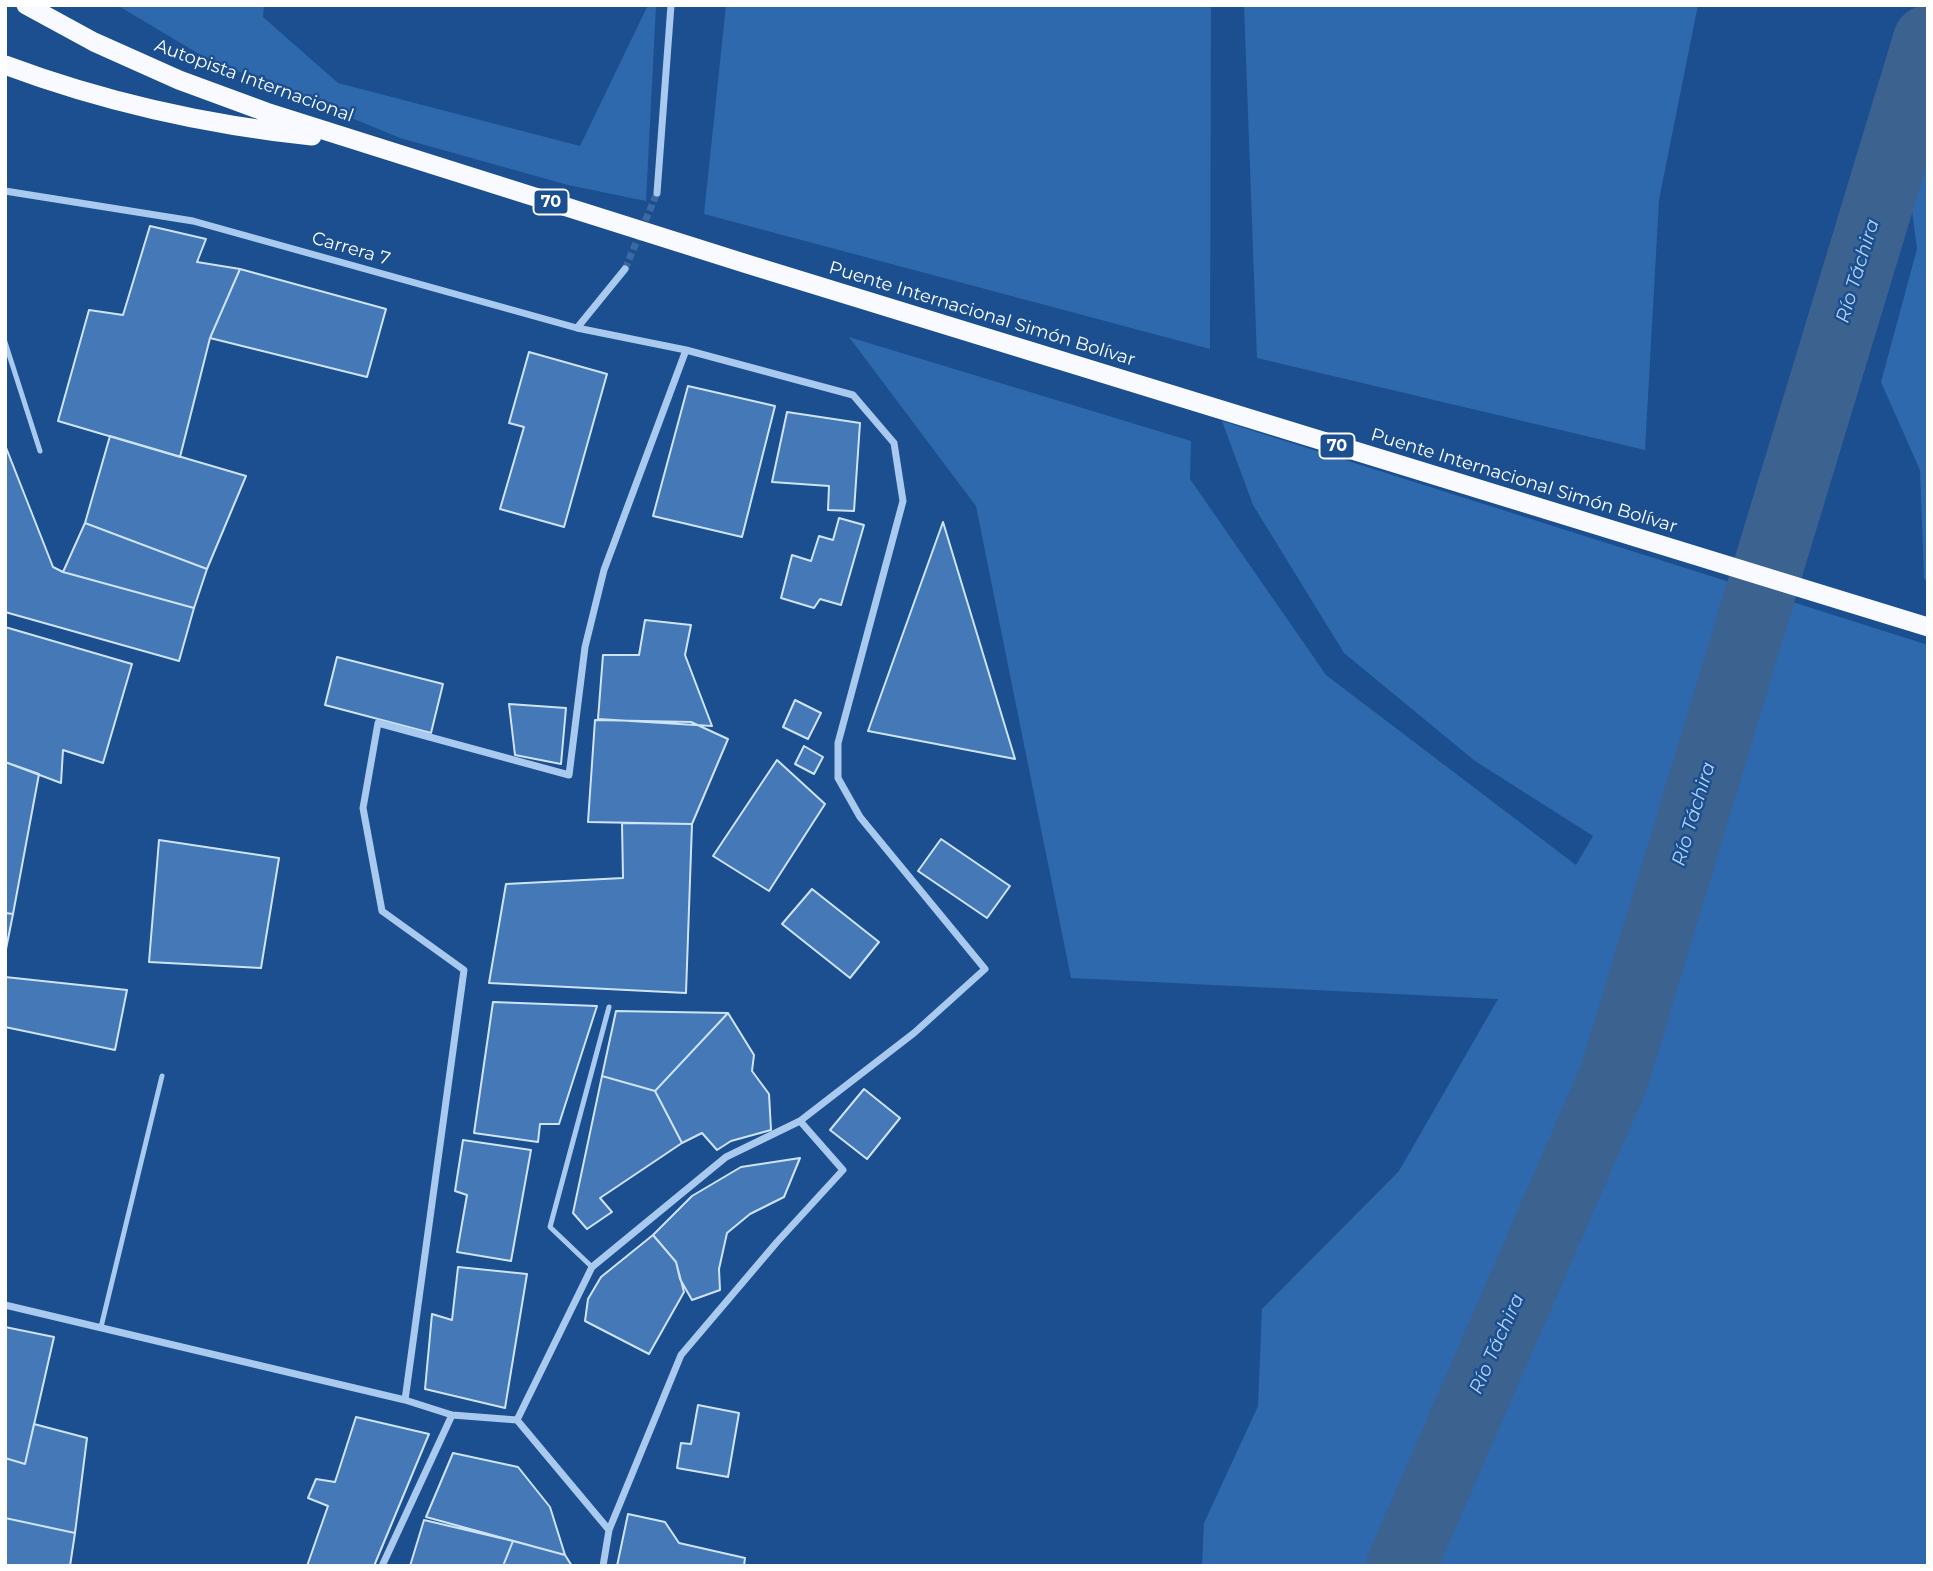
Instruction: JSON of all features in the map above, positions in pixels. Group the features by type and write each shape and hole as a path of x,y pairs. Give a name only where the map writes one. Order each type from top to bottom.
{"highway":[{"name":"Autopista Internacional","path":"26,5 94,41 179,80 266,112 747,264"},
{"name":"Autopista Internacional","path":"5,65 111,99 191,118 272,132 355,141"},
{"name":"Puente Internacional Simón Bolívar","path":"747,264 1928,627"}],"street":[{"path":"657,193 671,5"},
{"name":"Carrera 7","path":"5,191 193,221 577,328 686,350 853,395 894,443 903,501 838,743 838,778 860,817 985,969 914,1033 800,1121"},
{"path":"577,328 625,269"},
{"path":"405,1400 464,970 382,911 363,808 378,723 569,775 585,647 604,570 686,350"},
{"path":"517,1420 592,1267 726,1157 800,1121 843,1170 777,1242 681,1355 609,1530 603,1566"},
{"path":"5,1305 405,1400 453,1415 517,1420 609,1530"},
{"path":"382,1566 453,1415"}],"lane":[{"path":"5,342 40,451"},
{"path":"592,1267 550,1227 609,1007"},
{"path":"101,1327 162,1076"}],"shaded area":[{"path":"117,5 264,5 263,17 338,83 580,146 648,5 656,5 646,201 568,185 400,138 204,57"},
{"path":"726,5 1211,5 1210,349 704,214"},
{"path":"1244,5 1698,5 1659,200 1645,450 1257,358"},
{"path":"1924,5 1928,5 1928,581 1924,579 1920,470 1881,382 1917,249 1897,94"},
{"path":"849,337 1191,441 1190,479 1326,675 1576,865 1593,836 1475,761 1344,653 1253,505 1222,421 1928,645 1928,1566 1202,1566 1204,1523 1258,1406 1262,1309 1399,1171 1498,999 1071,978 976,506"}],"building":[{"path":"150,226 206,239 197,262 240,269 210,338 180,457 58,421 89,310 123,315"},
{"path":"240,269 386,309 367,377 210,338"},
{"path":"529,352 607,374 564,527 500,509 524,427 509,423"},
{"path":"688,386 775,406 742,537 653,516"},
{"path":"787,412 860,423 854,511 828,510 829,486 772,482"},
{"path":"110,436 246,476 207,569 85,523"},
{"path":"5,445 53,567 194,608 179,661 5,612"},
{"path":"839,518 864,525 841,605 820,599 814,608 781,598 792,555 811,561 819,536 833,540"},
{"path":"943,522 1015,759 868,731"},
{"path":"85,523 207,569 194,608 63,572"},
{"path":"645,620 691,625 685,655 712,726 598,719 603,655 639,655"},
{"path":"5,627 132,664 103,763 63,750 61,783 5,762"},
{"path":"337,657 443,684 431,733 325,705"},
{"path":"795,700 821,713 808,739 783,727"},
{"path":"509,704 566,708 561,764 515,755"},
{"path":"595,720 691,722 728,739 692,824 588,822"},
{"path":"804,746 823,757 814,774 795,764"},
{"path":"777,760 825,804 769,891 713,856"},
{"path":"5,762 39,774 13,914 5,913"},
{"path":"622,823 692,824 686,993 489,983 506,884 623,878"},
{"path":"941,839 1010,886 987,918 918,871"},
{"path":"159,840 279,858 261,968 149,962"},
{"path":"812,889 879,942 850,978 782,924"},
{"path":"5,913 13,914 5,954"},
{"path":"5,977 127,990 115,1050 5,1027"},
{"path":"493,1002 597,1006 559,1124 540,1124 538,1142 474,1133"},
{"path":"616,1011 728,1013 655,1091 602,1076"},
{"path":"728,1013 754,1055 752,1071 769,1094 771,1130 731,1141 717,1150 702,1133 682,1143 655,1091"},
{"path":"602,1076 655,1091 682,1143 600,1198 612,1212 587,1229 573,1213"},
{"path":"864,1089 900,1118 867,1159 830,1130"},
{"path":"463,1140 531,1150 511,1261 457,1252 467,1195 455,1191"},
{"path":"800,1158 784,1197 750,1214 727,1233 719,1269 720,1290 692,1300 680,1279 676,1262 653,1235 692,1196 741,1167"},
{"path":"653,1235 676,1262 684,1292 649,1354 585,1321 588,1299 601,1277"},
{"path":"458,1267 527,1274 505,1408 425,1389 432,1314 452,1320"},
{"path":"5,1327 54,1337 25,1464 5,1458"},
{"path":"698,1405 739,1413 728,1477 677,1468 681,1443 691,1444"},
{"path":"356,1417 429,1434 374,1566 307,1566 328,1506 308,1498 316,1479 335,1482"},
{"path":"34,1424 87,1438 75,1533 5,1518 5,1458 25,1464"},
{"path":"453,1453 518,1467 550,1507 565,1555 426,1517"},
{"path":"628,1514 665,1522 679,1543 745,1558 744,1566 617,1566"},
{"path":"5,1518 75,1533 70,1566 5,1566"},
{"path":"424,1520 513,1541 503,1566 410,1566"},
{"path":"513,1541 565,1555 572,1566 503,1566"}],"waterway":[{"name":"Río Táchira","path":"1401,1566 1614,1077 1928,40"}],"tunnel":[{"path":"625,269 657,193"}]}
